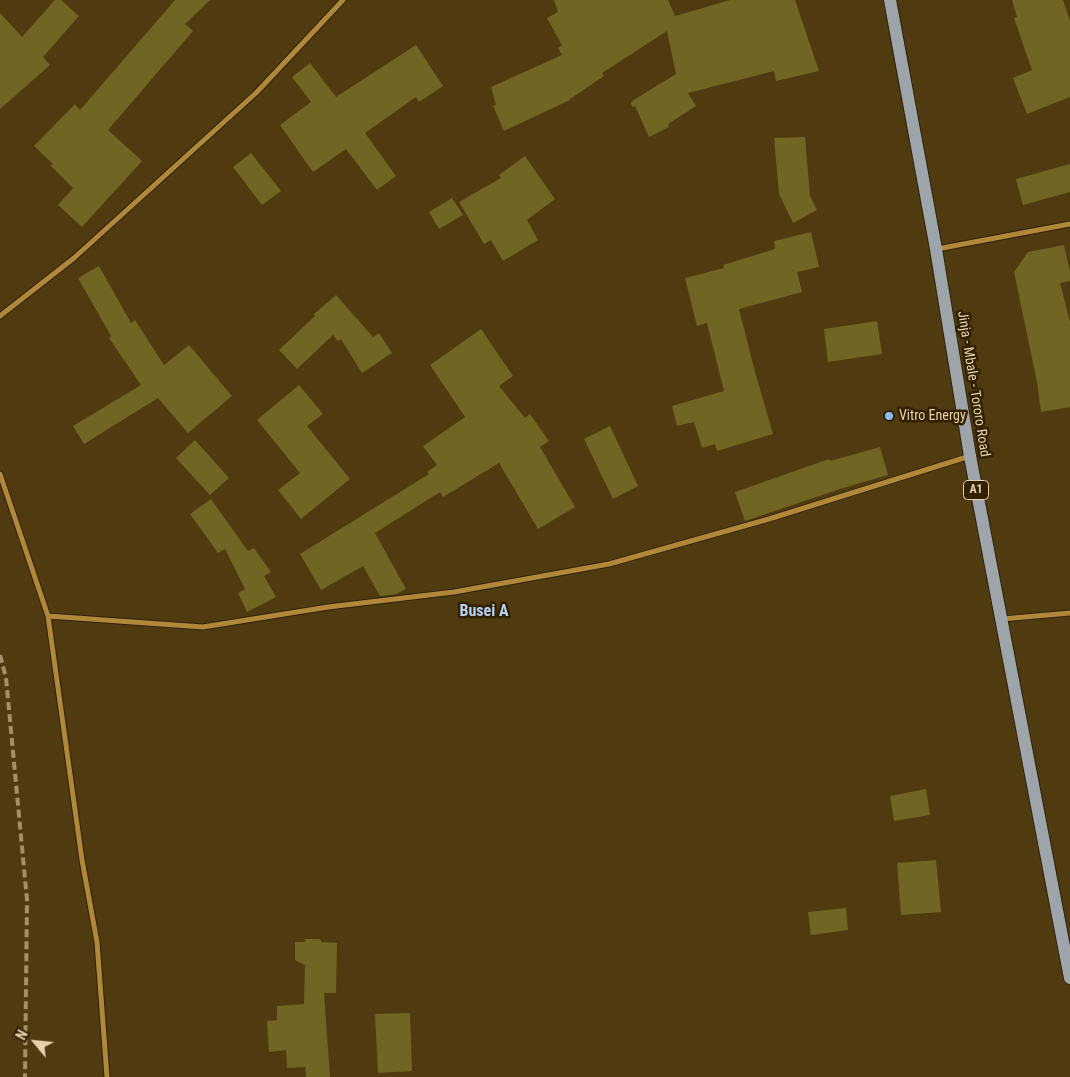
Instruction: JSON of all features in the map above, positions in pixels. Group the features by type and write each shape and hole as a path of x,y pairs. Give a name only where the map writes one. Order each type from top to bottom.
{"main road":[{"name":"Jinja - Mbale - Tororo Road","path":"890,0 936,249 970,456 1070,978"}],"street":[{"path":"0,316 74,258 250,99 343,0"},
{"path":"936,249 1070,224"},
{"path":"48,616 203,627 328,607 454,592 609,564 769,519 970,456"},
{"path":"0,474 48,616 82,860 97,942 106,1077"},
{"path":"1001,620 1070,613"}],"building":[{"path":"55,0 61,0 79,16 43,57 50,65 0,109 0,13 22,37"},
{"path":"175,0 210,0 185,24 193,31 108,130 142,161 82,227 58,205 73,188 51,166 53,164 34,146 75,104 80,110"},
{"path":"554,0 668,0 675,16 730,0 795,0 819,71 776,81 774,71 688,93 696,106 668,124 669,127 649,137 635,106 633,107 631,104 632,101 676,74 667,31 602,73 604,76 570,100 504,131 493,106 496,105 491,87 562,55 558,48 562,45 547,18 558,12"},
{"path":"1012,0 1063,0 1070,21 1070,97 1027,114 1013,78 1032,70 1014,18 1017,17"},
{"path":"416,45 443,86 419,102 416,97 365,133 396,176 377,190 346,149 313,172 280,125 311,102 292,77 310,63 336,97"},
{"path":"805,137 810,196 817,210 793,223 779,194 774,138"},
{"path":"251,153 281,191 262,205 233,167"},
{"path":"525,156 555,199 527,220 538,240 503,261 491,240 484,244 459,202 501,178 499,175"},
{"path":"1070,164 1070,192 1023,205 1016,179"},
{"path":"452,198 463,215 439,229 429,212"},
{"path":"811,232 819,267 797,272 802,292 739,309 773,434 717,451 715,444 702,448 694,422 677,426 672,406 724,391 707,323 697,326 685,278 724,268 723,265 775,249 774,241"},
{"path":"1064,245 1070,281 1060,283 1070,322 1070,407 1041,412 1037,382 1014,272 1028,252"},
{"path":"99,266 131,323 135,320 164,365 189,345 232,396 188,433 158,398 84,444 73,426 141,385 109,338 111,336 78,278"},
{"path":"336,295 373,337 379,333 392,353 362,373 341,339 338,341 333,335 297,369 279,350 315,316 314,314"},
{"path":"877,321 882,354 828,362 824,329"},
{"path":"481,329 513,376 499,386 525,418 530,414 549,441 540,447 575,507 538,529 499,463 443,497 440,492 375,533 406,589 396,594 380,596 363,566 321,590 300,554 429,474 427,472 437,465 423,446 465,417 430,365"},
{"path":"299,385 323,414 307,426 350,479 301,519 278,490 300,473 257,420"},
{"path":"610,426 638,486 613,499 584,439"},
{"path":"195,440 229,478 210,495 176,458"},
{"path":"880,447 888,475 745,521 735,492 829,459 830,461"},
{"path":"211,499 248,551 254,548 271,572 264,576 276,597 247,612 238,593 245,589 225,549 218,553 190,514"},
{"path":"926,789 930,815 894,821 890,796"},
{"path":"936,860 941,912 901,915 897,863"},
{"path":"846,908 848,930 811,935 808,912"},
{"path":"305,939 320,939 321,942 337,943 336,993 324,993 330,1077 306,1077 305,1067 287,1068 286,1050 269,1052 267,1021 277,1020 277,1006 304,1004 305,965 295,960 295,942 305,942"},
{"path":"410,1013 412,1071 378,1073 375,1014"}],"railway":[{"path":"0,655 6,678 27,900 25,1077"}],"place":[{"name":"Vitro Energy","path":"889,416"}],"district":[{"name":"Busei A","path":"484,612"}]}
